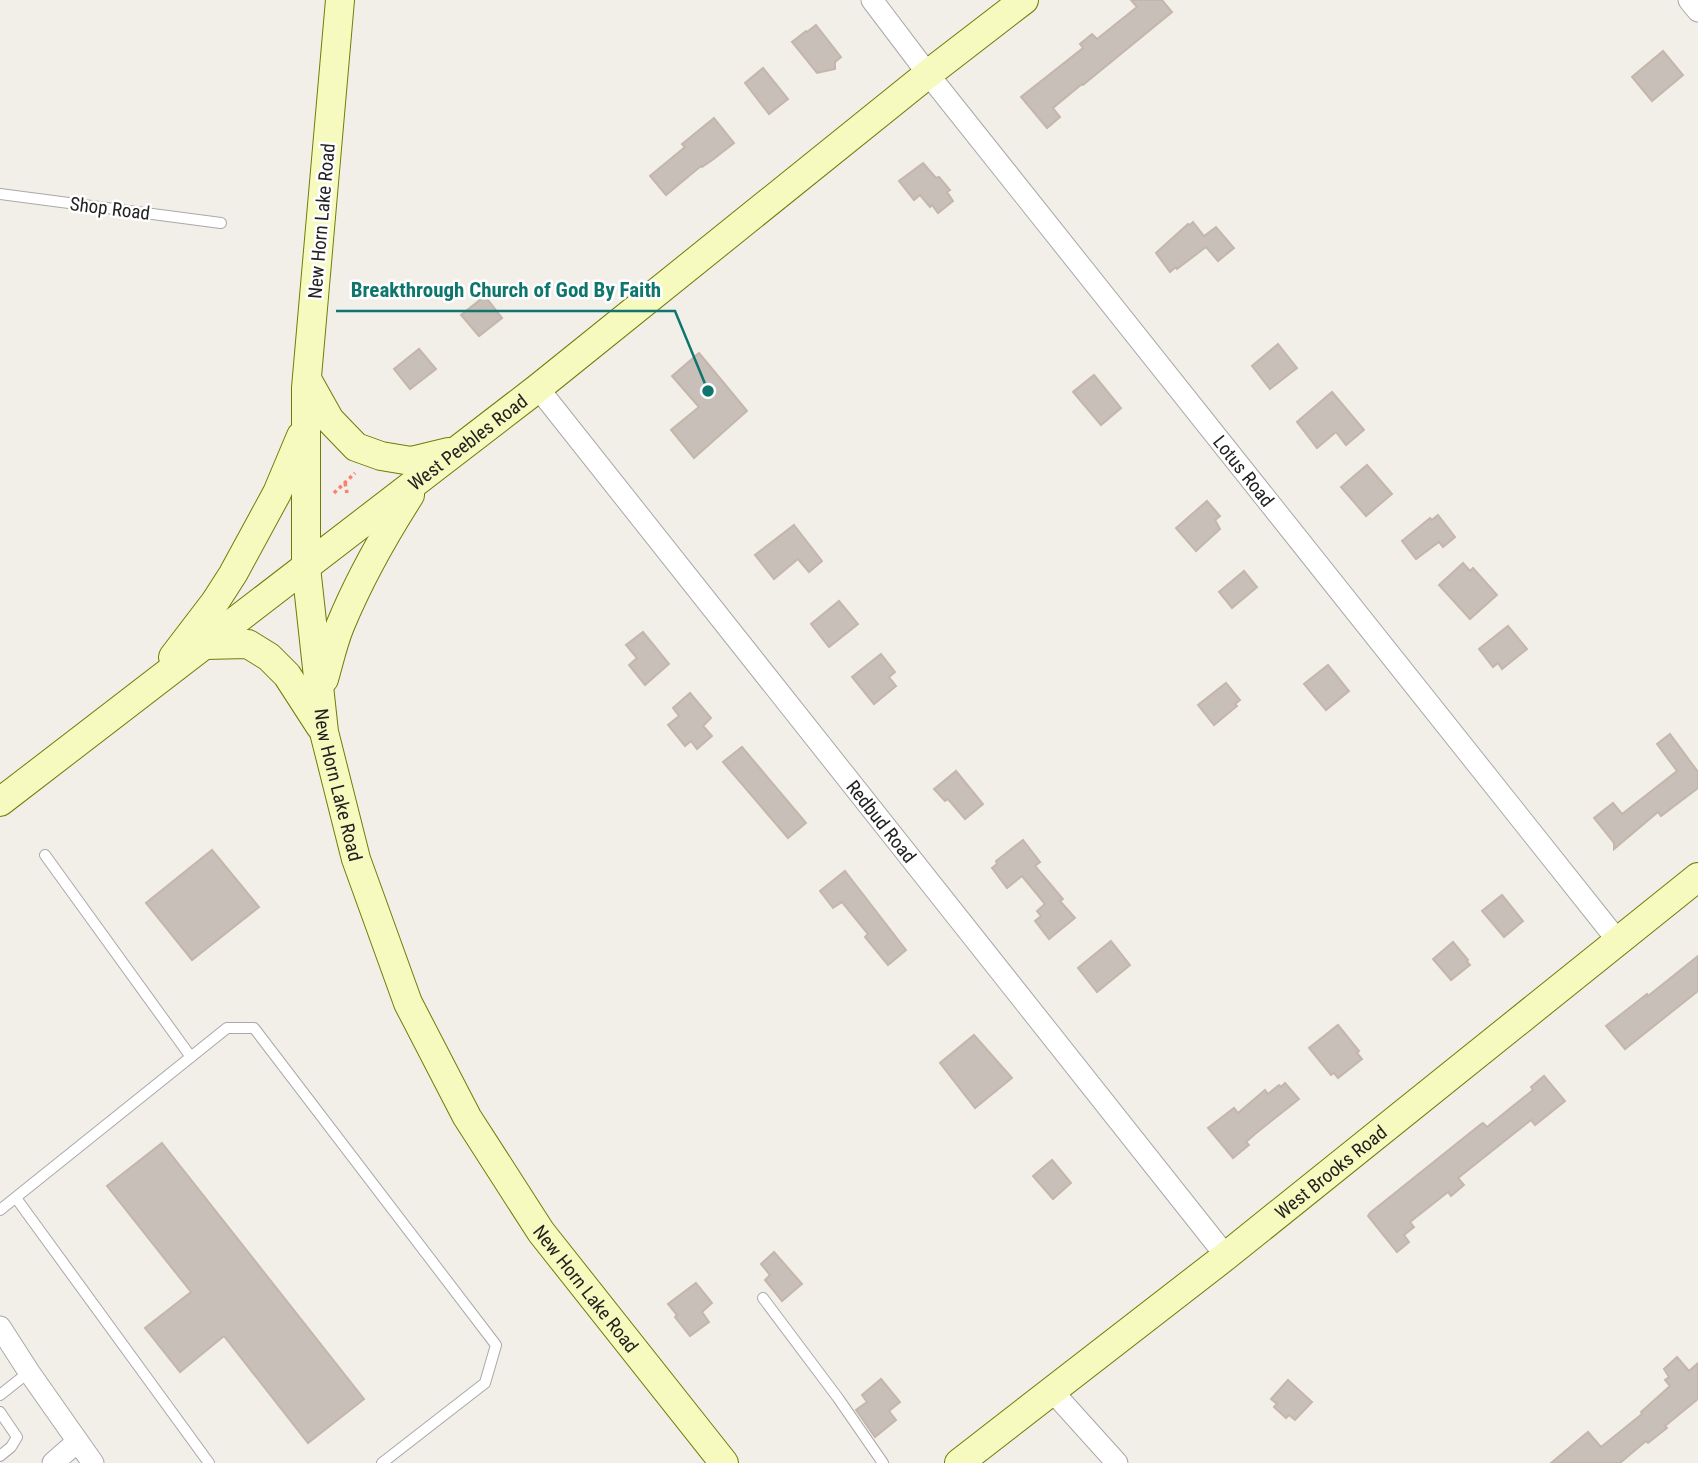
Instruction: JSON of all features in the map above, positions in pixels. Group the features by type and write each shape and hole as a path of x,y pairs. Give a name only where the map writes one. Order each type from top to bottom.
{"main road":[{"name":"New Horn Lake Road","path":"340,0 307,379 306,567 324,732 356,859 408,1003 467,1117 541,1232 724,1463"},
{"name":"West Peebles Road","path":"0,802 538,388 1024,0"},
{"path":"307,379 331,420 356,447 381,456 411,461 457,450"},
{"path":"148,688 215,602 233,574 277,493 306,423"},
{"path":"320,692 339,629 357,587 377,548 420,479"},
{"path":"205,645 248,643 269,657 287,676 324,732"},
{"name":"West Brooks Road","path":"959,1463 1226,1256 1698,877"}],"street":[{"name":"Lotus Road","path":"872,0 1618,941"},
{"path":"1689,0 1698,12"},
{"name":"Redbud Road","path":"538,388 1226,1256"},
{"path":"0,1327 93,1463"},
{"path":"1052,1392 1116,1463"},
{"path":"53,1463 77,1442"}],"lane":[{"name":"Shop Road","path":"0,194 220,223"},
{"path":"45,855 191,1057"},
{"path":"0,1210 227,1028 254,1028 496,1345 485,1383 382,1463"},
{"path":"16,1198 209,1463"},
{"path":"763,1298 883,1463"},
{"path":"0,1395 29,1373"},
{"path":"0,1412 17,1437 0,1457"}],"path":[{"path":"334,493 360,468"},
{"path":"345,483 347,493"}],"building":[{"path":"1131,0 1162,0 1172,12 1053,108 1060,117 1047,128 1021,97 1083,48 1080,44 1092,34 1097,39 1137,7"},
{"path":"816,25 841,57 835,62 835,69 817,73 792,42"},
{"path":"1663,51 1683,75 1652,101 1632,77"},
{"path":"763,68 788,99 769,114 745,83"},
{"path":"714,118 734,143 666,195 650,176 685,147 682,144"},
{"path":"923,163 950,190 947,192 953,201 938,213 920,195 914,200 899,181"},
{"path":"1193,222 1204,236 1216,227 1234,248 1218,261 1206,247 1170,272 1156,253"},
{"path":"485,296 502,318 479,336 461,315"},
{"path":"1278,344 1297,368 1270,389 1252,366"},
{"path":"419,349 436,369 410,389 394,369"},
{"path":"699,353 747,411 694,458 671,430 699,407 672,376"},
{"path":"1094,375 1121,408 1101,425 1073,392"},
{"path":"1332,392 1364,430 1346,445 1336,432 1317,448 1297,422"},
{"path":"1367,465 1392,494 1366,516 1341,487"},
{"path":"1207,501 1220,516 1215,520 1220,529 1196,551 1176,528"},
{"path":"1438,515 1455,537 1443,547 1439,542 1416,559 1402,541 1430,518 1432,520"},
{"path":"794,525 822,561 809,572 798,559 774,579 755,555"},
{"path":"1463,563 1470,571 1473,568 1497,595 1470,619 1439,585"},
{"path":"1244,571 1257,587 1232,608 1219,592"},
{"path":"839,601 858,624 829,647 811,624"},
{"path":"1508,626 1527,649 1502,669 1498,663 1493,667 1479,649"},
{"path":"643,632 669,664 645,685 629,665 637,658 626,645"},
{"path":"881,654 895,672 889,677 896,686 874,704 852,677"},
{"path":"1328,665 1349,691 1326,710 1304,684"},
{"path":"1226,683 1240,700 1235,704 1237,706 1214,725 1198,705"},
{"path":"690,693 711,718 703,726 712,736 697,749 691,741 685,746 668,725 679,716 673,708"},
{"path":"1670,734 1698,772 1698,788 1661,816 1658,812 1614,849 1614,843 1594,818 1613,803 1622,814 1677,771 1657,744"},
{"path":"742,747 806,823 788,838 723,762"},
{"path":"956,771 983,804 965,819 948,799 945,801 934,789"},
{"path":"1023,840 1040,862 1035,866 1075,918 1049,939 1035,921 1041,916 1037,911 1045,904 1022,876 1007,888 992,868 997,864 996,861"},
{"path":"212,850 259,907 192,960 146,903"},
{"path":"845,871 906,950 888,965 865,937 868,934 842,902 833,908 820,891"},
{"path":"1502,895 1523,921 1504,937 1482,911"},
{"path":"1111,941 1130,965 1097,992 1078,968"},
{"path":"1453,942 1470,965 1451,980 1433,959"},
{"path":"1698,956 1698,991 1625,1049 1606,1026"},
{"path":"1338,1025 1359,1051 1357,1053 1362,1059 1338,1078 1334,1073 1331,1075 1309,1048"},
{"path":"974,1035 1012,1078 975,1108 940,1063"},
{"path":"1544,1076 1565,1101 1535,1125 1531,1120 1458,1178 1464,1185 1451,1196 1448,1192 1410,1222 1414,1227 1404,1235 1409,1242 1397,1252 1368,1216 1370,1213 1481,1124 1487,1127 1533,1090 1531,1087"},
{"path":"1285,1083 1299,1099 1246,1142 1249,1145 1233,1158 1208,1128 1234,1108 1238,1113 1265,1090 1268,1094"},
{"path":"162,1143 364,1399 308,1443 224,1336 180,1372 145,1328 191,1292 107,1186"},
{"path":"1052,1160 1071,1183 1053,1199 1033,1176"},
{"path":"774,1252 802,1284 782,1301 765,1280 770,1275 761,1264"},
{"path":"696,1283 712,1303 702,1312 709,1322 690,1336 668,1304"},
{"path":"1677,1357 1689,1371 1698,1363 1698,1399 1665,1426 1667,1428 1648,1443 1646,1441 1620,1463 1551,1463 1588,1432 1601,1447 1642,1414 1641,1412 1670,1386 1665,1380 1669,1377 1664,1369"},
{"path":"881,1379 900,1402 889,1411 896,1420 875,1437 856,1410 867,1402 862,1395"},
{"path":"1288,1380 1312,1402 1295,1420 1289,1415 1286,1418 1274,1407 1277,1404 1271,1399"}],"place":[{"name":"Breakthrough Church of God By Faith","path":"708,391"}]}
